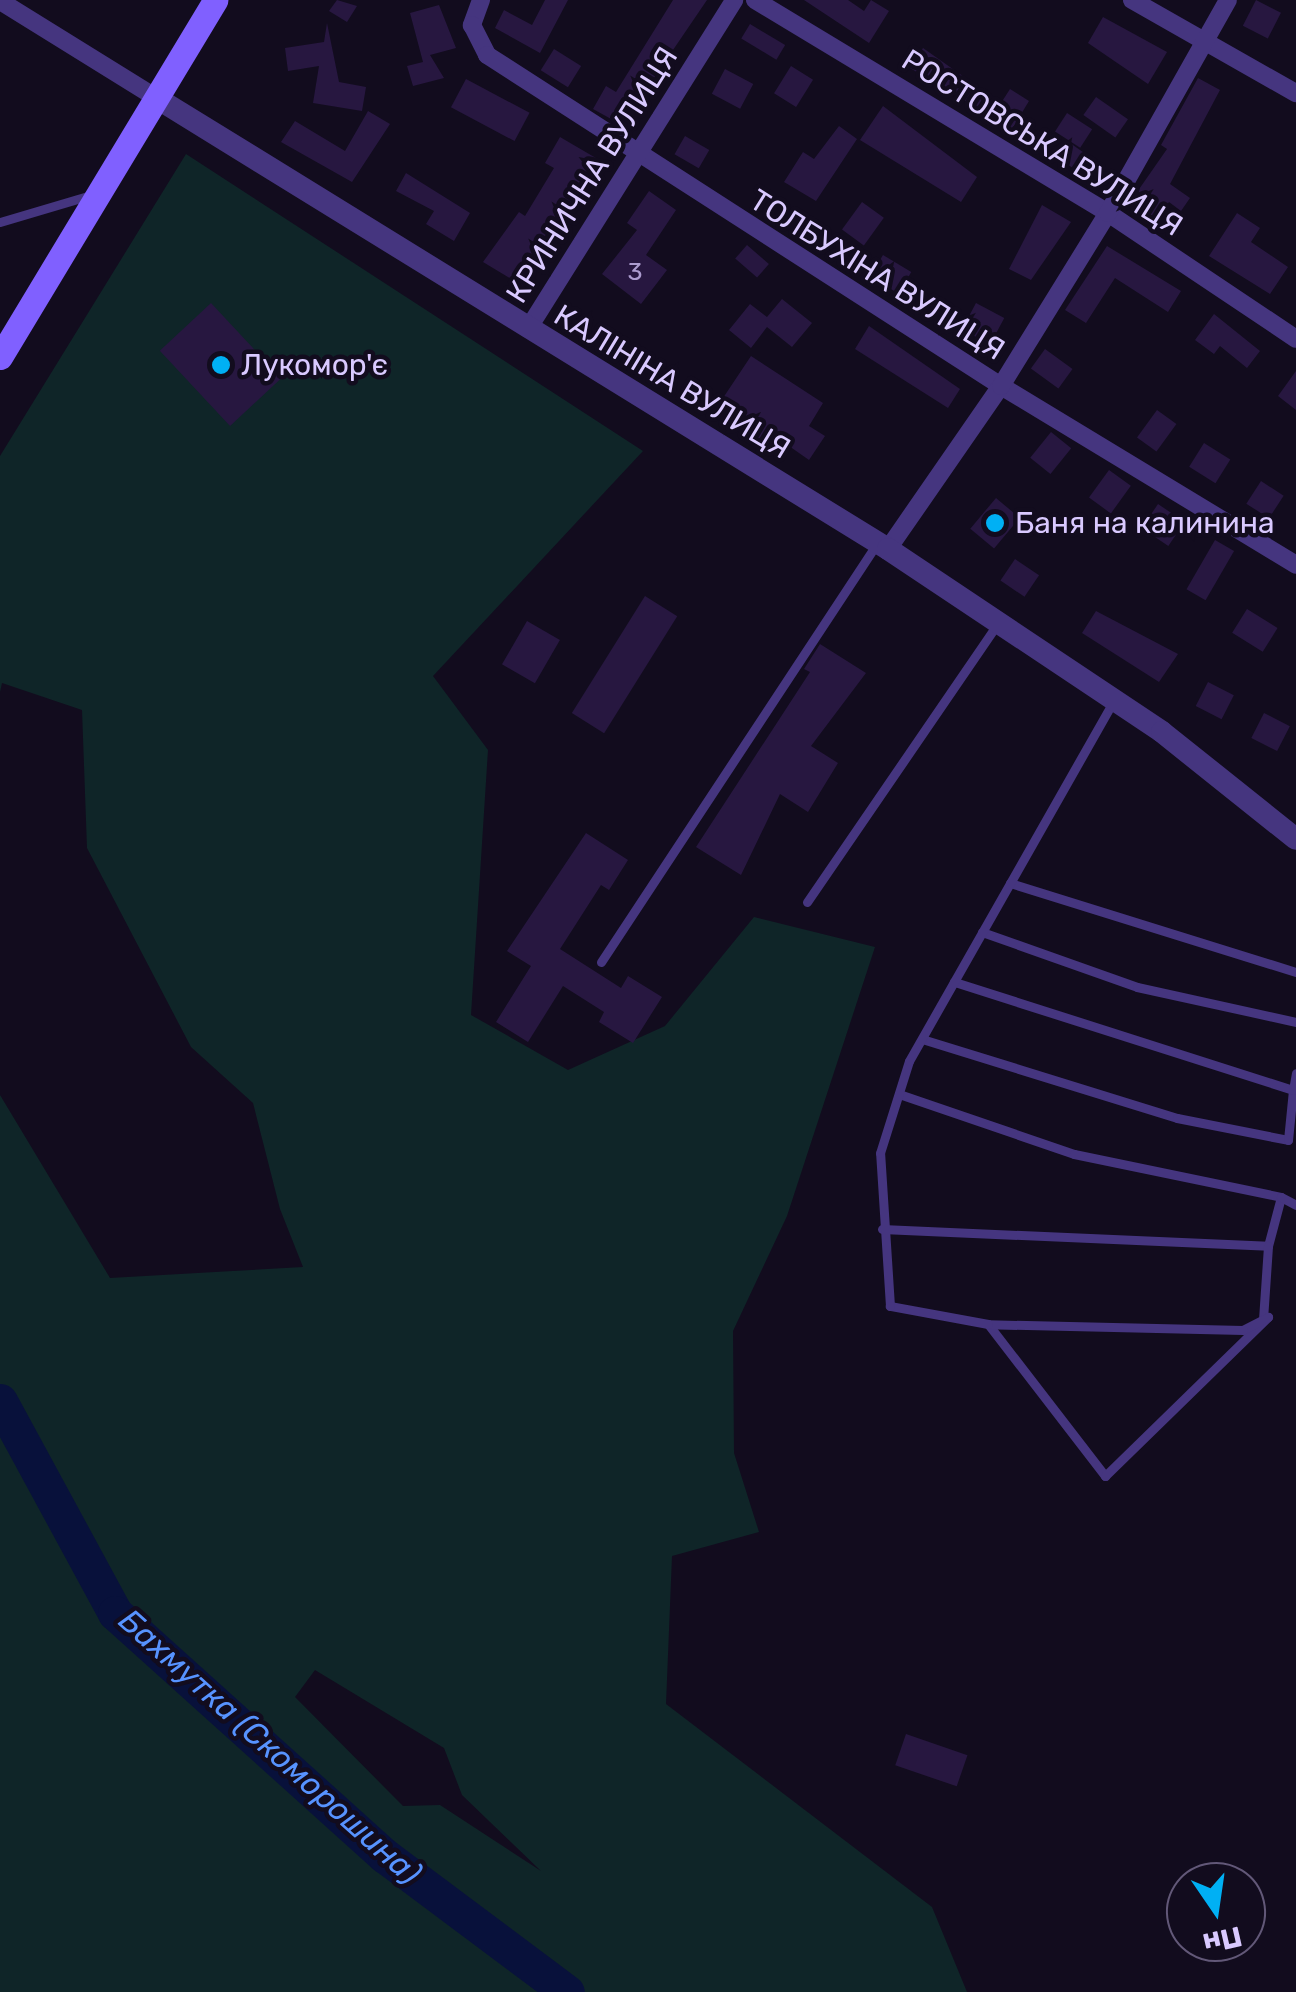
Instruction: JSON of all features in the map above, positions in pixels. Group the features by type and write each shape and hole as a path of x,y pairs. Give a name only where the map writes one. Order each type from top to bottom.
{"main road":[{"path":"0,358 94,194 215,0"}],"street":[{"name":"ТОЛБУХІНА ВУЛИЦЯ","path":"481,0 472,25 479,47 636,156 1001,386 1296,565"},
{"name":"КРИНИЧНА ВУЛИЦЯ","path":"528,329 734,0"},
{"name":"РОСТОВСЬКА ВУЛИЦЯ","path":"756,0 1108,214 1296,339"},
{"path":"1132,0 1203,45 1296,93"},
{"path":"883,546 1001,386 1108,214 1228,0"},
{"name":"КАЛІНІНА ВУЛИЦЯ","path":"0,1 883,546 1114,700 1296,838"}],"lane":[{"path":"0,222 94,194"},
{"path":"601,962 883,546"},
{"path":"807,902 998,622"},
{"path":"1114,700 922,1039 898,1094 880,1153 890,1306 988,1324 1243,1330 1268,1317"},
{"path":"1010,883 1296,972"},
{"path":"982,932 1137,987 1296,1022"},
{"path":"954,982 1293,1090"},
{"path":"922,1039 1177,1118 1292,1140 1296,1073"},
{"path":"898,1094 1074,1154 1281,1196 1296,1204"},
{"path":"988,1324 1105,1476 1268,1317 1268,1246 1281,1196"},
{"path":"882,1229 1268,1246"}],"green space":[{"path":"186,154 643,451 433,676 488,750 471,1015 568,1070 665,1026 754,917 875,947 787,1216 733,1331 734,1453 759,1532 672,1556 666,1704 932,1907 967,1992 0,1992 0,1095 110,1278 303,1267 280,1209 253,1103 191,1047 87,848 82,710 2,683 0,692 0,456","holes":["315,1670 444,1748 462,1795 541,1871 440,1805 403,1806 295,1697"]}],"building":[{"path":"337,0 357,6 347,22 329,11"},
{"path":"545,0 568,0 540,53 495,28 504,10 532,25"},
{"path":"673,0 707,0 622,125 593,109 606,86 616,92"},
{"path":"804,0 848,0 864,11 871,0 889,11 869,43"},
{"path":"1256,0 1281,13 1268,39 1243,26"},
{"path":"439,5 456,48 430,55 444,78 413,86 407,66 423,62 410,13"},
{"path":"1103,17 1167,52 1148,84 1088,43"},
{"path":"327,23 339,82 366,87 362,111 313,103 319,66 288,71 285,48 324,42"},
{"path":"750,24 785,45 776,60 741,39"},
{"path":"923,48 1001,103 1010,89 1029,101 1012,129 910,68"},
{"path":"554,49 581,66 568,87 541,70"},
{"path":"791,66 813,80 796,107 774,93"},
{"path":"725,69 753,84 740,109 712,94"},
{"path":"1198,78 1220,90 1170,184 1190,198 1181,211 1169,202 1154,223 1128,205 1167,149 1161,145"},
{"path":"466,79 530,113 515,141 451,107"},
{"path":"1096,97 1128,119 1115,137 1083,115"},
{"path":"883,106 977,177 961,202 860,140"},
{"path":"368,111 390,124 352,182 281,142 295,121 345,151"},
{"path":"1067,113 1092,129 1080,148 1055,131"},
{"path":"839,126 857,139 816,201 784,182 803,152 814,159"},
{"path":"685,136 709,150 699,168 674,154"},
{"path":"560,137 601,161 566,224 556,218 529,262 538,268 526,288 483,262 519,212 525,216 554,168 545,163"},
{"path":"1070,143 1100,164 1089,180 1059,159"},
{"path":"406,173 470,213 454,241 426,224 434,211 396,191"},
{"path":"649,191 676,210 646,255 667,270 641,304 602,274 637,230 627,223"},
{"path":"862,202 884,218 864,245 842,230"},
{"path":"1042,205 1071,222 1031,280 1009,269"},
{"path":"1237,213 1260,228 1251,242 1288,267 1270,294 1209,256"},
{"path":"747,245 769,264 757,278 735,259"},
{"path":"1107,246 1181,291 1168,312 1115,278 1086,323 1065,310"},
{"path":"883,255 911,272 898,293 870,276"},
{"path":"782,299 812,323 792,347 767,327 751,348 729,330 750,304 767,317"},
{"name":"Лукомор'є","path":"211,303 281,378 230,426 160,351"},
{"path":"976,303 1004,318 990,345 962,329"},
{"path":"1214,314 1260,351 1247,368 1220,346 1214,354 1195,340"},
{"path":"869,326 960,389 948,408 855,349"},
{"path":"1045,349 1073,369 1058,388 1031,368"},
{"path":"751,356 823,403 809,426 825,436 809,460 789,446 783,455 715,410"},
{"path":"1296,371 1296,410 1278,396"},
{"path":"1157,410 1176,424 1156,452 1137,438"},
{"path":"1051,432 1071,448 1050,474 1030,458"},
{"path":"1204,443 1230,459 1215,483 1189,467"},
{"path":"1109,470 1131,486 1111,513 1089,498"},
{"path":"1261,481 1284,496 1269,518 1246,504"},
{"name":"Баня на калинина","path":"996,498 1020,518 994,549 970,529"},
{"path":"1158,504 1185,522 1168,546 1142,528"},
{"path":"1215,540 1234,551 1206,600 1186,589"},
{"path":"1015,559 1039,575 1025,597 1000,581"},
{"path":"645,596 677,616 604,733 572,713"},
{"path":"1247,609 1278,628 1263,652 1232,633"},
{"path":"1096,611 1178,654 1159,682 1082,633"},
{"path":"527,621 560,640 535,683 502,664"},
{"path":"820,644 866,673 811,746 838,763 808,812 780,794 741,875 696,847 810,672 804,669"},
{"path":"1208,682 1234,695 1222,719 1196,706"},
{"path":"1264,713 1290,726 1277,751 1251,738"},
{"path":"586,833 628,860 609,890 601,885 560,949 621,988 628,976 662,997 633,1043 599,1022 604,1012 563,986 528,1042 496,1022 531,966 507,951"},
{"path":"906,1734 967,1755 957,1786 895,1765"}],"waterway":[{"name":"Бахмутка (Скоморошина)","path":"0,1401 115,1613 385,1856 567,1992"}],"place":[{"name":"Лукомор'є","path":"221,365"},
{"name":"Баня на калинина","path":"995,523"}]}
